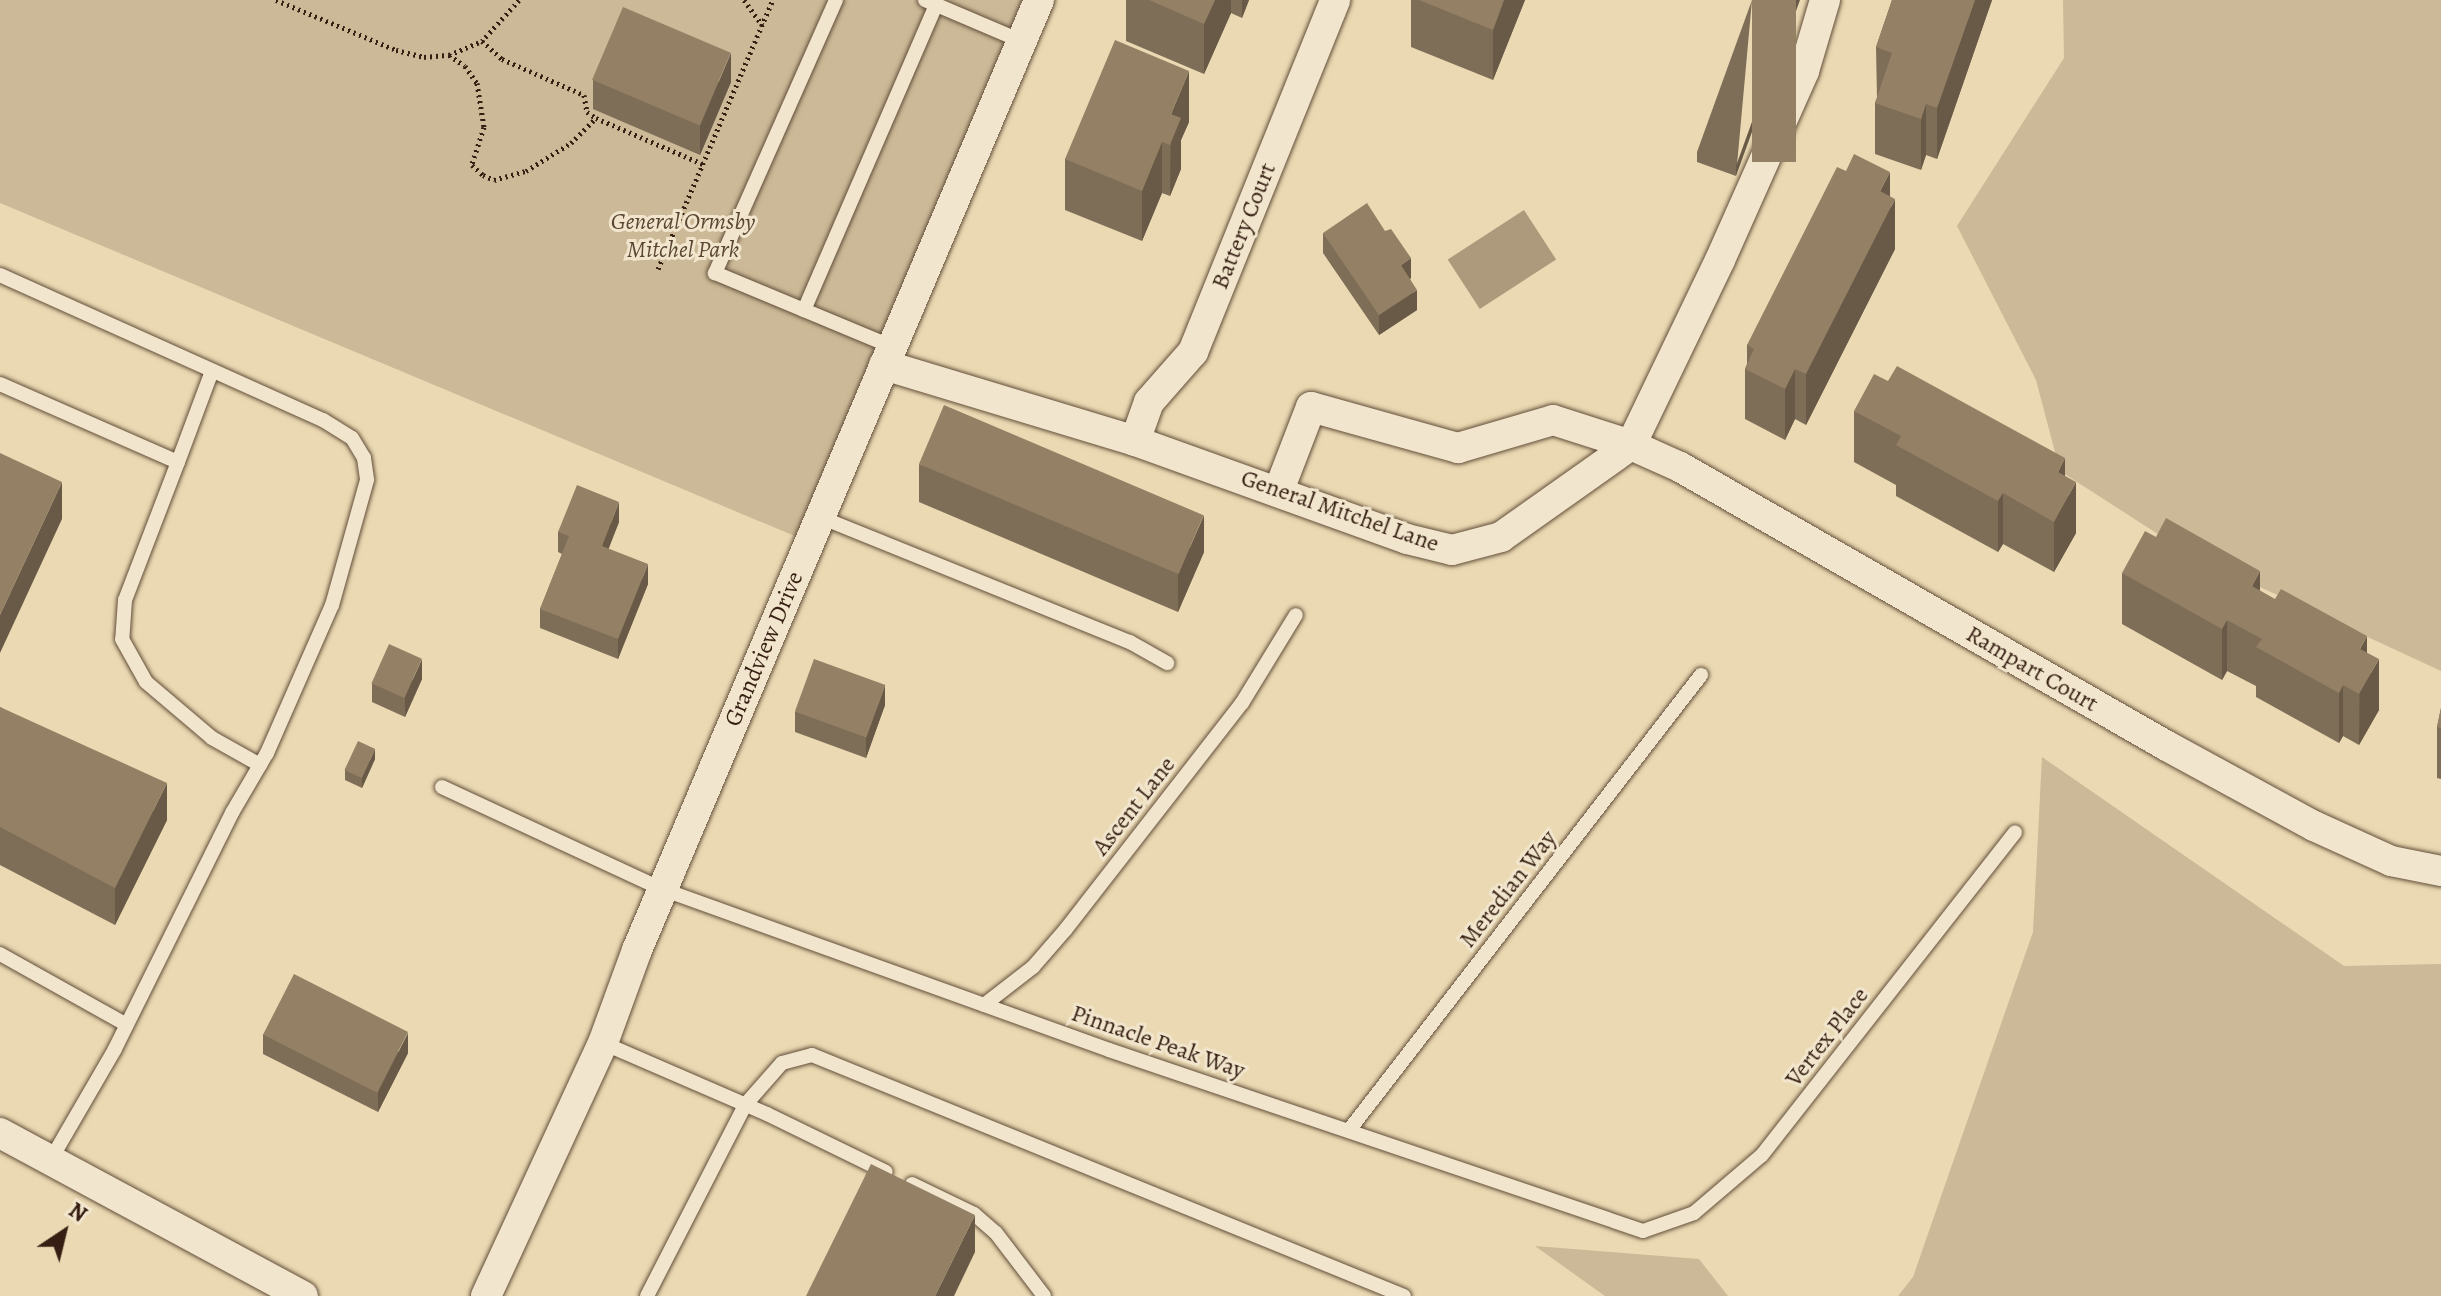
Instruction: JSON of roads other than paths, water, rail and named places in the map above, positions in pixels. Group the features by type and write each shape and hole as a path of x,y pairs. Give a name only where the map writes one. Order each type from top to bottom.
{"street":[{"name":"Grandview Drive","path":"486,1296 603,1043 662,889 1039,0"},
{"name":"Battery Court","path":"1135,441 1149,402 1193,352 1335,0"},
{"name":"General Mitchel Lane","path":"887,356 1279,490 1407,539 1452,550 1501,537 1631,445 1720,260 1804,71 1825,0"},
{"name":"Rampart Court","path":"1279,490 1311,407 1458,448 1553,420 1631,445 1680,467 2167,746 2314,826 2391,861 2441,871"},
{"path":"0,1133 303,1296"}],"lane":[{"path":"836,0 715,273 804,310 887,356"},
{"path":"804,310 930,2 1021,41"},
{"path":"0,275 323,420 352,438 364,458 367,480 332,605 260,765 232,813 127,1025 50,1161"},
{"path":"212,371 125,600 122,639 146,682 212,738 260,765"},
{"path":"0,384 178,462"},
{"path":"820,517 1130,642 1167,663"},
{"name":"Ascent Lane","path":"984,1005 1033,967 1066,929 1242,703 1296,615"},
{"name":"Meredian Way","path":"1350,1129 1701,675"},
{"name":"Pinnacle Peak Way","path":"442,787 662,889 984,1005 1643,1231"},
{"name":"Vertex Place","path":"1643,1231 1694,1213 1762,1155 2015,832"},
{"path":"0,954 127,1025"},
{"path":"603,1043 745,1105 974,1214 996,1233 1044,1296"},
{"path":"647,1296 745,1105 782,1063 812,1055 1404,1296"}],"park label":[{"name":"General Ormsby Mitchel Park","path":"683,236"}]}
